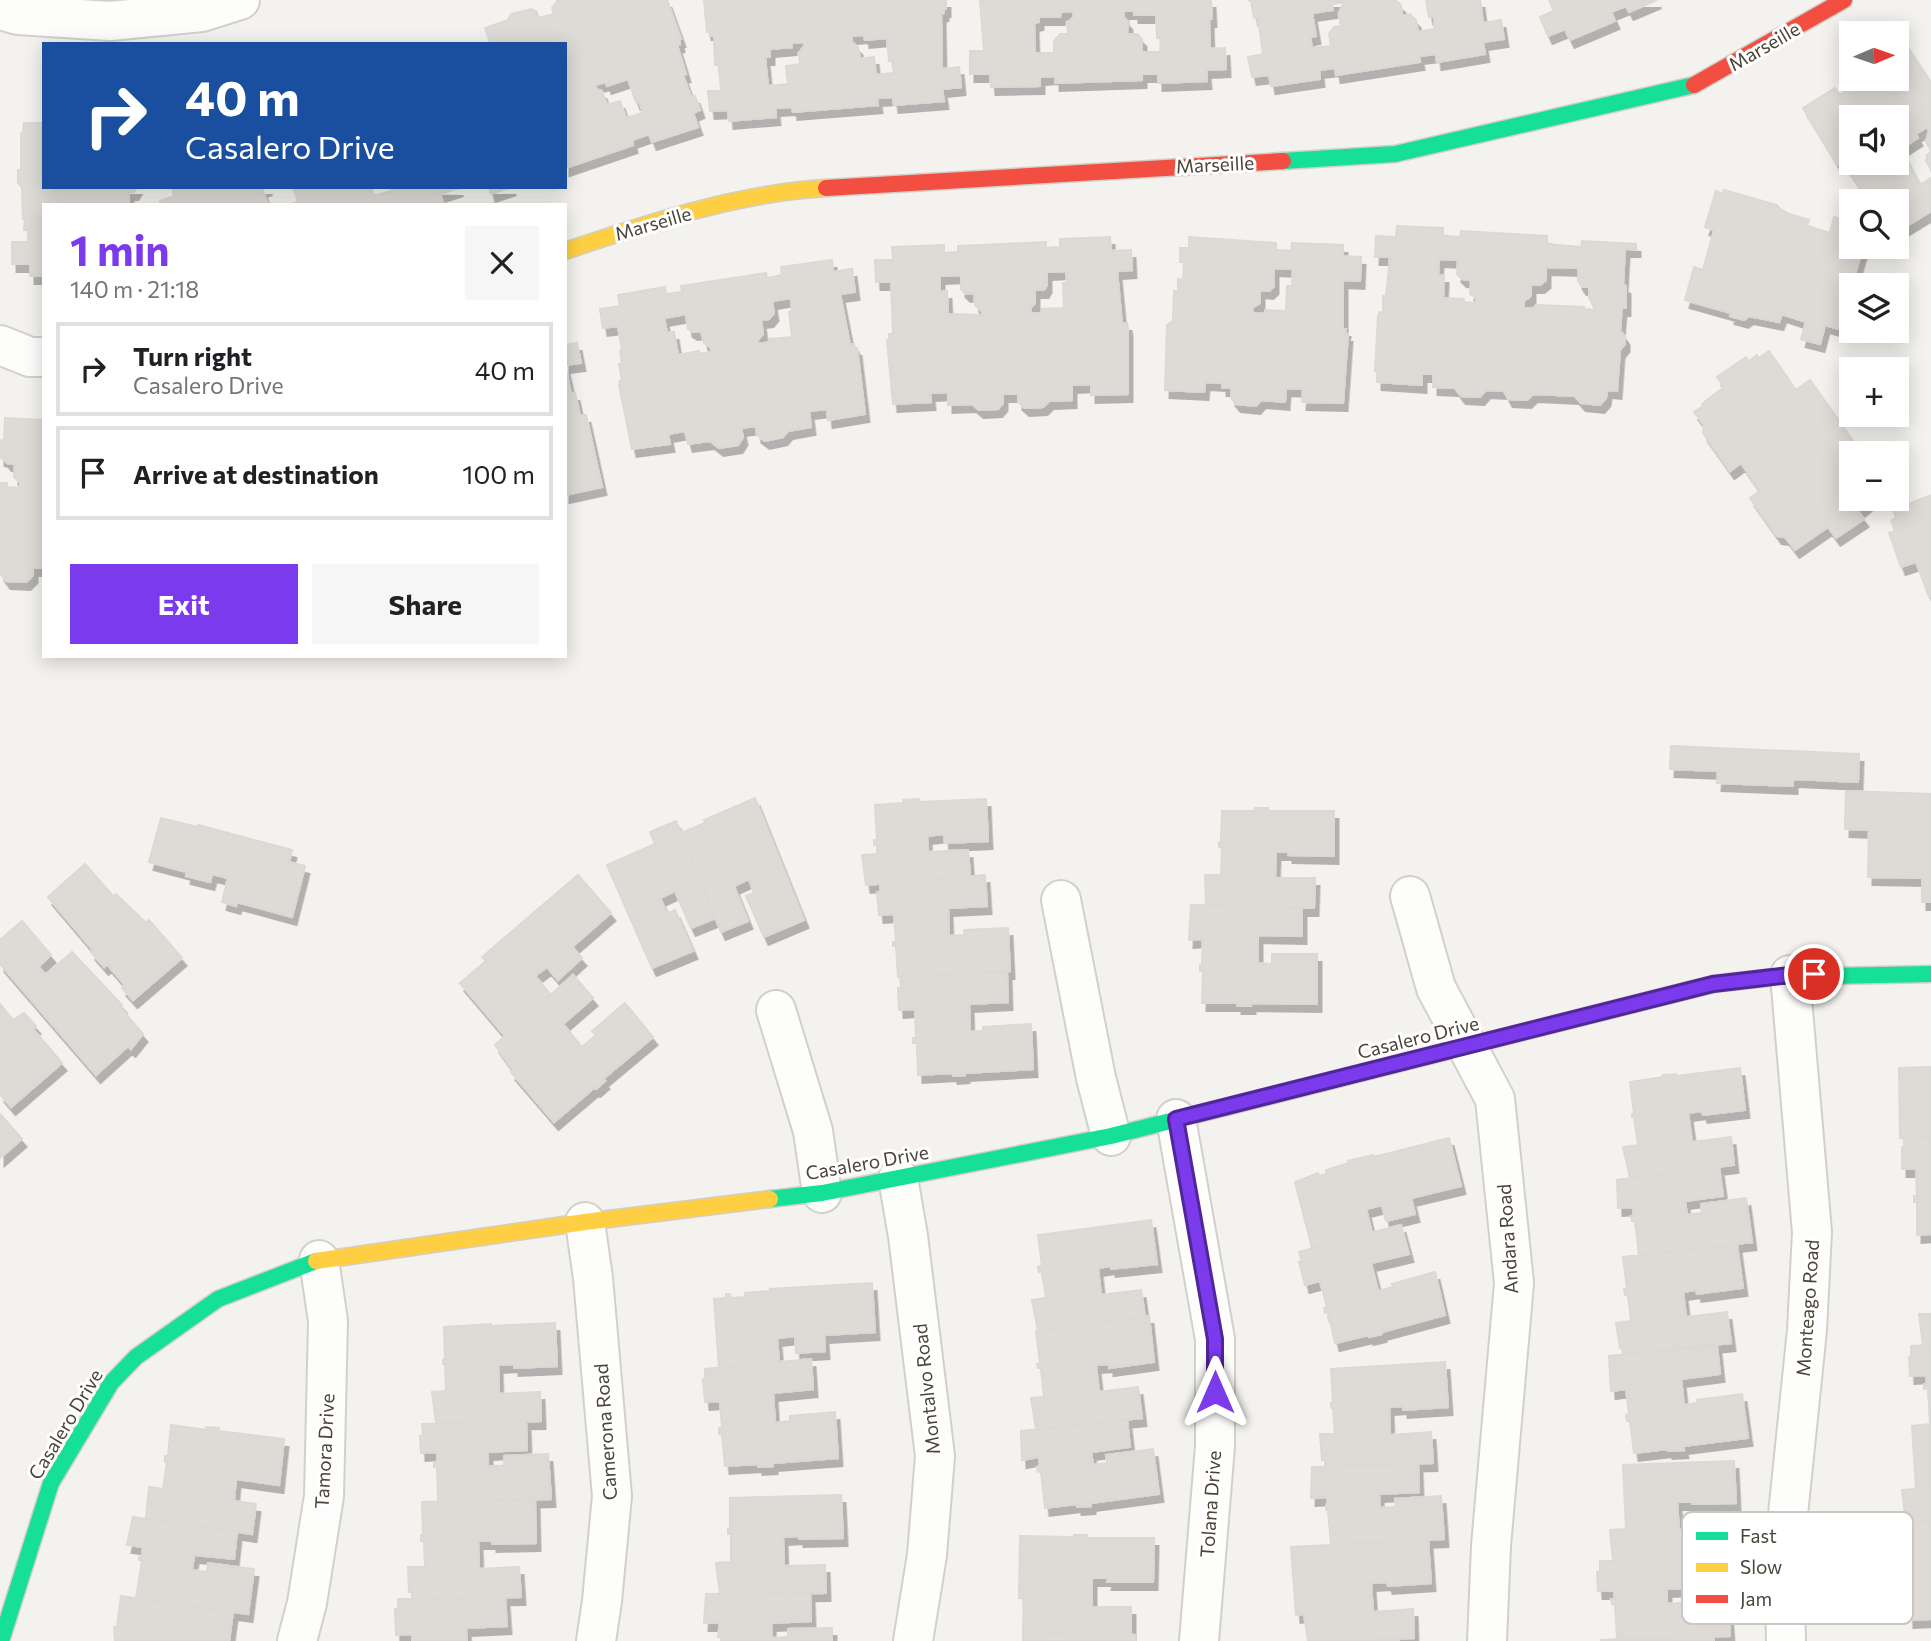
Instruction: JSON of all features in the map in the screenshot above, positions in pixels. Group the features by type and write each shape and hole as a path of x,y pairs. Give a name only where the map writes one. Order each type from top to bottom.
{"street":[{"path":"0,10 18,15 110,21 202,12 240,0"},
{"name":"Marseille","path":"567,250 677,214 803,189 1395,154 1696,85 1844,0"},
{"path":"0,345 30,357 42,357"},
{"name":"Andara Road","path":"1410,896 1436,988 1495,1100 1514,1283 1491,1546 1487,1641"},
{"path":"1061,900 1096,1078 1111,1136"},
{"name":"Casalero Drive","path":"1,1641 51,1483 111,1383 136,1357 218,1299 319,1261 585,1222 822,1193 1111,1136 1713,984 1790,975 1931,974"},
{"name":"Monteago Road","path":"1788,1512 1807,1330 1812,1232 1790,975"},
{"path":"776,1010 813,1131 822,1193"},
{"name":"Tolana Drive","path":"1176,1119 1215,1339 1215,1446 1199,1641"},
{"name":"Montalvo Road","path":"898,1178 908,1236 935,1456 926,1555 913,1641"},
{"name":"Camerona Road","path":"585,1222 593,1278 612,1496 596,1641"},
{"name":"Tamora Drive","path":"297,1641 307,1603 324,1496 328,1321 319,1261"}],"building":[{"path":"558,0 667,0 681,39 677,45 686,74 683,75 691,97 695,96 700,110 693,113 698,127 652,142 649,134 632,140 633,145 567,167 567,42 490,42 485,28 508,20 511,14 531,9 537,12 538,18 554,14 552,8","holes":["628,79 636,102 639,101 643,113 626,118 620,101 607,105 602,91 596,89 595,85 606,82 607,86"]},
{"path":"704,0 946,0 946,9 941,14 942,69 959,67 961,87 942,89 944,101 894,105 893,97 877,98 878,105 793,112 792,107 775,108 776,117 729,121 728,110 710,111 708,91 721,91 719,65 715,65 714,36 707,32","holes":["864,35 865,40 887,38 889,61 893,60 894,73 876,75 874,57 860,59 852,36","804,42 799,53 800,64 786,66 788,84 768,86 765,57 770,57 770,49 792,47 792,43"]},
{"path":"980,0 1211,0 1210,49 1225,48 1226,69 1206,70 1207,81 1158,83 1158,74 1142,74 1142,80 1055,83 1055,76 1040,77 1040,86 991,87 990,74 970,74 970,51 984,51","holes":["1073,11 1074,17 1067,23 1068,34 1060,34 1054,41 1054,53 1035,53 1034,23 1039,22 1039,17 1060,17 1061,12","1124,11 1134,11 1134,15 1156,15 1157,38 1161,39 1160,52 1142,52 1142,39 1137,34 1127,34 1128,22 1124,18"]},
{"path":"1248,0 1395,0 1401,5 1402,16 1410,14 1416,20 1418,32 1435,29 1434,17 1429,17 1426,0 1480,0 1483,23 1501,20 1504,39 1483,42 1485,54 1437,62 1436,54 1419,56 1420,62 1336,75 1335,68 1319,70 1320,79 1271,86 1269,75 1252,77 1248,57 1263,54 1258,17 1254,18 1251,1","holes":["1344,2 1339,13 1341,26 1334,27 1329,34 1331,46 1312,48 1310,37 1316,36 1312,13 1333,10 1332,4"]},
{"path":"1549,0 1657,0 1629,12 1626,6 1611,12 1615,21 1570,40 1565,29 1548,36 1540,17 1554,11"},
{"path":"1909,49 1931,82 1931,150 1926,142 1929,130 1927,127 1916,134 1918,138 1909,144 1909,105 1839,105 1839,165 1803,108 1835,88 1839,95 1845,91 1909,91"},
{"path":"24,123 42,123 42,189 136,189 129,192 129,203 42,203 42,276 30,276 30,264 12,264 12,242 28,242 28,230 24,230 22,188 18,183"},
{"path":"1931,152 1931,169 1926,161"},
{"path":"1909,164 1920,185 1931,178 1931,211 1909,225 1909,189 1862,189 1852,175 1909,175"},
{"path":"172,189 262,189 267,203 160,203 174,196"},
{"path":"372,189 374,196 390,189 456,189 440,194 443,203 295,203 298,202 294,190"},
{"path":"490,189 506,189 491,194"},
{"path":"1724,190 1777,205 1786,213 1809,220 1807,226 1830,233 1834,217 1839,218 1839,259 1859,259 1855,273 1839,273 1839,329 1825,325 1820,344 1801,339 1806,322 1782,314 1779,322 1749,316 1744,320 1730,316 1731,313 1685,300 1694,267 1703,270 1714,230 1705,227 1716,191 1722,194"},
{"path":"1397,226 1443,228 1443,236 1460,237 1461,231 1547,236 1547,244 1581,247 1582,241 1636,244 1636,249 1625,249 1623,285 1626,286 1626,308 1622,308 1620,330 1625,337 1625,344 1620,350 1617,391 1607,390 1606,398 1600,405 1581,403 1575,396 1533,394 1527,400 1508,399 1504,391 1486,390 1480,397 1461,396 1455,388 1433,387 1433,374 1422,374 1422,385 1377,382 1375,371 1378,316 1380,312 1383,313 1383,296 1386,296 1390,257 1375,257 1376,236 1396,237","holes":["1439,259 1458,260 1457,274 1462,279 1471,280 1470,294 1476,298 1476,303 1463,302 1464,299 1443,298 1444,275 1438,275","1546,267 1578,268 1578,281 1582,287 1589,287 1589,298 1596,310 1536,305 1535,308 1524,308 1524,301 1531,296 1531,285 1540,285 1546,280"]},
{"path":"1110,237 1111,251 1131,250 1132,270 1117,271 1122,323 1127,323 1128,328 1128,394 1091,395 1091,384 1072,385 1072,400 1049,401 1043,407 1025,408 1018,402 1018,394 1003,394 1003,403 998,409 979,410 972,404 948,405 948,392 930,393 931,402 893,404 887,340 889,334 893,334 891,282 876,282 875,260 893,260 892,247 944,245 944,253 958,252 958,246 1046,242 1046,248 1060,247 1060,239","holes":["1066,271 1067,283 1063,283 1064,308 1042,309 1042,313 1031,313 1030,308 1035,303 1035,290 1044,290 1047,285 1047,272","961,275 961,289 966,294 974,293 975,305 982,311 982,315 948,314 947,291 940,292 940,276"]},
{"path":"1189,237 1276,243 1276,250 1291,251 1292,243 1343,245 1343,256 1361,257 1360,281 1343,280 1343,329 1346,329 1345,334 1348,334 1343,403 1302,402 1303,389 1286,388 1285,402 1261,400 1256,406 1236,404 1231,398 1231,388 1222,388 1222,383 1205,382 1204,392 1165,390 1167,325 1173,321 1174,291 1178,292 1178,279 1183,280 1184,262 1180,262 1180,248 1189,248","holes":["1274,268 1293,269 1292,286 1287,286 1286,311 1265,310 1265,314 1253,313 1252,308 1260,303 1260,290 1269,291 1274,286"]},
{"path":"832,260 833,272 852,269 855,292 840,294 850,345 854,344 855,349 857,348 865,414 828,420 827,409 809,411 811,427 788,431 783,437 765,441 757,435 756,426 741,428 743,437 738,445 719,448 710,441 688,444 685,431 668,434 670,444 632,449 619,385 622,381 619,364 622,364 622,351 618,326 603,328 600,309 620,306 618,295 665,287 666,294 682,292 681,286 766,273 767,278 782,275 781,267","holes":["791,298 792,311 789,312 792,337 770,339 770,342 758,344 763,334 761,320 769,319 774,313 772,301","686,314 688,329 693,332 701,331 704,343 711,348 711,352 678,355 674,332 667,333 664,318"]},
{"path":"577,343 581,363 567,365 567,345"},
{"path":"1769,351 1796,390 1810,380 1839,421 1839,427 1843,427 1853,441 1839,441 1839,511 1858,511 1864,519 1836,538 1828,527 1795,550 1785,537 1777,536 1750,498 1760,491 1741,463 1730,471 1703,433 1704,425 1694,412 1724,387 1717,377 1746,357 1749,361 1757,355 1759,358"},
{"path":"567,375 571,393 575,393 580,416 586,415 602,487 567,495"},
{"path":"5,418 42,420 42,568 33,568 33,575 26,582 6,581 0,573 0,483 7,483 7,487 20,488 20,482 14,477 15,464 0,458 0,440 4,441"},
{"path":"1931,495 1931,597 1916,562 1901,567 1889,533 1895,531 1891,520 1896,518 1893,511 1909,511 1909,504"},
{"path":"1671,746 1859,754 1858,782 1793,779 1793,786 1717,783 1718,771 1670,769"},
{"path":"1846,791 1931,794 1931,902 1922,902 1922,878 1868,877 1869,830 1845,829"},
{"path":"755,798 804,920 764,937 746,896 754,893 749,879 734,886 748,921 721,932 681,833"},
{"path":"919,799 919,802 986,799 988,841 945,843 944,834 927,836 928,852 968,850 970,876 866,885 862,855 877,854 877,845 874,845 874,840 877,840 875,805"},
{"path":"1255,808 1268,808 1268,811 1334,811 1334,856 1288,855 1288,852 1276,852 1275,878 1315,878 1314,908 1206,905 1205,875 1221,875 1222,847 1219,847 1219,842 1222,811 1255,811"},
{"path":"161,818 292,850 289,862 305,866 292,917 237,902 236,906 222,902 228,878 212,874 210,882 186,876 187,872 149,862"},
{"path":"676,821 716,918 691,928 675,891 660,898 667,914 675,910 693,951 652,968 607,865 655,844 650,832"},
{"path":"85,864 113,896 116,894 146,923 149,920 182,958 133,1000 122,988 125,985 107,964 104,967 48,897"},
{"path":"578,875 611,913 572,947 582,958 558,980 547,967 535,976 551,995 505,1036 460,983 486,961 482,957"},
{"path":"985,875 987,906 948,908 949,936 965,935 964,930 1008,928 1010,971 898,977 896,946 893,946 893,942 896,942 894,914 879,915 877,892 880,892 880,884"},
{"path":"1191,905 1302,908 1302,936 1258,935 1258,963 1272,964 1272,954 1317,954 1317,1004 1250,1003 1251,1006 1237,1006 1237,1003 1202,1003 1203,971 1200,971 1200,965 1203,939 1189,940"},
{"path":"22,921 51,955 38,967 46,975 72,952 122,1005 119,1006 143,1034 131,1049 128,1046 96,1075 0,964 0,940"},
{"path":"1007,972 1008,1002 969,1004 970,1032 983,1031 983,1027 1031,1024 1033,1069 953,1076 953,1073 918,1075 917,1043 913,1043 913,1038 916,1038 915,1009 899,1010 900,977"},
{"path":"573,975 593,998 563,1024 582,1047 596,1035 592,1031 625,1003 653,1037 603,1079 605,1081 596,1089 554,1122 511,1072 513,1070 495,1045"},
{"path":"0,1004 13,1020 24,1013 36,1026 33,1029 62,1063 11,1107 0,1094"},
{"path":"1931,1067 1931,1137 1900,1138 1899,1068"},
{"path":"1740,1068 1745,1110 1703,1115 1702,1111 1688,1113 1692,1142 1731,1137 1734,1165 1630,1178 1623,1147 1638,1145 1632,1117 1634,1114 1630,1082 1663,1075 1676,1076"},
{"path":"0,1114 22,1139 0,1158"},
{"path":"1931,1137 1931,1234 1917,1235 1917,1202 1914,1202 1914,1196 1917,1196 1916,1169 1902,1169 1902,1147 1905,1147 1904,1138"},
{"path":"1449,1138 1461,1186 1411,1198 1415,1214 1386,1221 1382,1205 1366,1209 1372,1233 1312,1248 1295,1182 1318,1173 1319,1176 1326,1174 1326,1170 1349,1163 1348,1161"},
{"path":"1719,1167 1723,1196 1685,1201 1687,1215 1702,1213 1701,1204 1746,1198 1752,1242 1639,1255 1635,1221 1632,1221 1631,1216 1634,1216 1633,1207 1618,1208 1617,1180"},
{"path":"1151,1220 1157,1264 1098,1268 1101,1295 1141,1290 1145,1317 1038,1331 1032,1300 1046,1298 1042,1271 1039,1272 1038,1267 1042,1266 1038,1235"},
{"path":"1401,1225 1409,1254 1371,1263 1378,1291 1393,1287 1392,1284 1435,1272 1445,1315 1382,1334 1335,1343 1328,1312 1325,1313 1324,1308 1327,1307 1320,1281 1305,1285 1299,1252"},
{"path":"1737,1245 1743,1288 1697,1294 1696,1290 1683,1292 1686,1317 1727,1312 1731,1343 1623,1354 1616,1323 1631,1321 1628,1295 1625,1295 1624,1289 1627,1289 1623,1257"},
{"path":"872,1283 875,1332 824,1335 825,1351 796,1353 795,1336 777,1338 779,1362 719,1368 714,1299 726,1298 726,1294 730,1294 731,1298 745,1297 745,1293 771,1291 770,1289"},
{"path":"1919,1314 1931,1314 1931,1345 1923,1346"},
{"path":"1149,1316 1154,1362 1109,1368 1109,1364 1096,1365 1099,1392 1138,1387 1142,1418 1036,1429 1031,1398 1044,1397 1041,1368 1038,1368 1037,1364 1040,1364 1036,1331"},
{"path":"555,1323 557,1366 514,1368 514,1364 498,1365 499,1394 540,1392 541,1421 436,1423 432,1392 446,1391 443,1364 444,1327"},
{"path":"1931,1345 1930,1424 1928,1388 1924,1389 1924,1384 1927,1384 1926,1375 1910,1376 1909,1357 1911,1346"},
{"path":"1717,1346 1720,1374 1681,1379 1684,1405 1697,1403 1697,1400 1742,1394 1748,1438 1683,1446 1684,1450 1634,1453 1630,1421 1627,1421 1626,1415 1629,1414 1626,1389 1611,1391 1609,1356"},
{"path":"811,1359 813,1389 773,1393 775,1423 790,1421 790,1416 835,1412 838,1458 773,1463 773,1466 725,1466 722,1434 719,1434 719,1428 722,1428 720,1401 705,1402 705,1369"},
{"path":"1445,1362 1448,1407 1403,1410 1403,1406 1389,1407 1390,1435 1431,1432 1433,1463 1325,1466 1320,1434 1335,1434 1331,1408 1331,1369"},
{"path":"1127,1420 1130,1447 1091,1452 1093,1465 1107,1463 1106,1455 1153,1449 1159,1494 1091,1503 1091,1506 1077,1507 1077,1504 1045,1508 1041,1471 1038,1472 1037,1467 1040,1466 1039,1457 1022,1460 1021,1431"},
{"path":"526,1421 527,1450 488,1452 488,1466 504,1466 504,1456 548,1454 551,1499 438,1502 437,1467 434,1467 437,1452 421,1453 422,1424"},
{"path":"1930,1424 1931,1521 1913,1522 1913,1512 1905,1512 1902,1490 1916,1489 1912,1426"},
{"path":"171,1425 207,1430 206,1427 219,1428 218,1431 284,1439 279,1485 236,1479 234,1501 256,1504 252,1534 146,1518 149,1487 163,1489 167,1462 165,1456 168,1457"},
{"path":"1734,1461 1736,1503 1677,1502 1679,1530 1682,1530 1682,1560 1613,1561 1610,1530 1626,1529 1623,1465"},
{"path":"1418,1464 1419,1492 1379,1494 1380,1508 1396,1507 1395,1499 1441,1496 1444,1539 1331,1544 1326,1510 1328,1497 1311,1498 1312,1467"},
{"path":"841,1495 843,1538 783,1537 784,1566 825,1565 826,1593 720,1594 716,1563 731,1562 731,1534 728,1534 730,1498"},
{"path":"535,1499 536,1543 492,1544 492,1541 478,1541 479,1569 519,1567 521,1597 412,1599 412,1592 409,1592 408,1567 425,1567 424,1541 421,1541 422,1502"},
{"path":"133,1517 237,1532 234,1559 194,1555 192,1570 207,1572 208,1563 254,1569 248,1614 136,1598 142,1561 139,1557 142,1558 143,1547 127,1545"},
{"path":"1913,1521 1931,1521 1931,1619 1913,1620"},
{"path":"1087,1535 1087,1538 1154,1538 1153,1582 1107,1582 1108,1578 1092,1578 1092,1607 1131,1607 1131,1635 1023,1632 1024,1598 1019,1598 1020,1536"},
{"path":"1428,1540 1431,1583 1388,1586 1387,1582 1371,1583 1373,1612 1413,1609 1414,1638 1308,1641 1304,1614 1296,1615 1291,1547"},
{"path":"1682,1560 1682,1588 1667,1589 1667,1604 1682,1603 1682,1624 1729,1624 1730,1636 1617,1639 1615,1604 1612,1604 1611,1599 1615,1599 1614,1591 1598,1591 1597,1572 1600,1572 1600,1561"},
{"path":"810,1593 811,1621 771,1623 772,1638 788,1637 788,1629 832,1628 832,1641 721,1641 721,1637 718,1637 720,1623 704,1623 706,1594"},
{"path":"121,1596 233,1612 229,1641 115,1641 114,1627 117,1627"},
{"path":"505,1598 507,1626 466,1628 467,1641 412,1641 412,1634 396,1635 395,1609 398,1609 398,1599"},
{"path":"1023,1632 1135,1635 1135,1641 1023,1641"},
{"path":"1714,1637 1714,1641 1600,1640 1617,1639"},
{"path":"1399,1639 1399,1641 1351,1641"}],"traffic: fast":[{"path":"1283,161 1395,154 1694,85"},
{"path":"1774,977 1931,974"},
{"path":"770,1199 822,1193 1111,1136 1226,1107"},
{"path":"1,1641 51,1483 111,1383 136,1357 218,1299 316,1261"}],"traffic: slow":[{"path":"567,250 661,220 727,203 826,188"},
{"path":"316,1261 585,1222 770,1199"}],"traffic: jam":[{"path":"1694,85 1844,0"},
{"path":"826,188 1283,161"},
{"path":"1226,1107 1713,984 1774,977"}],"route":[{"path":"1215,1392 1215,1339 1176,1119 1713,984 1814,974"}]}
